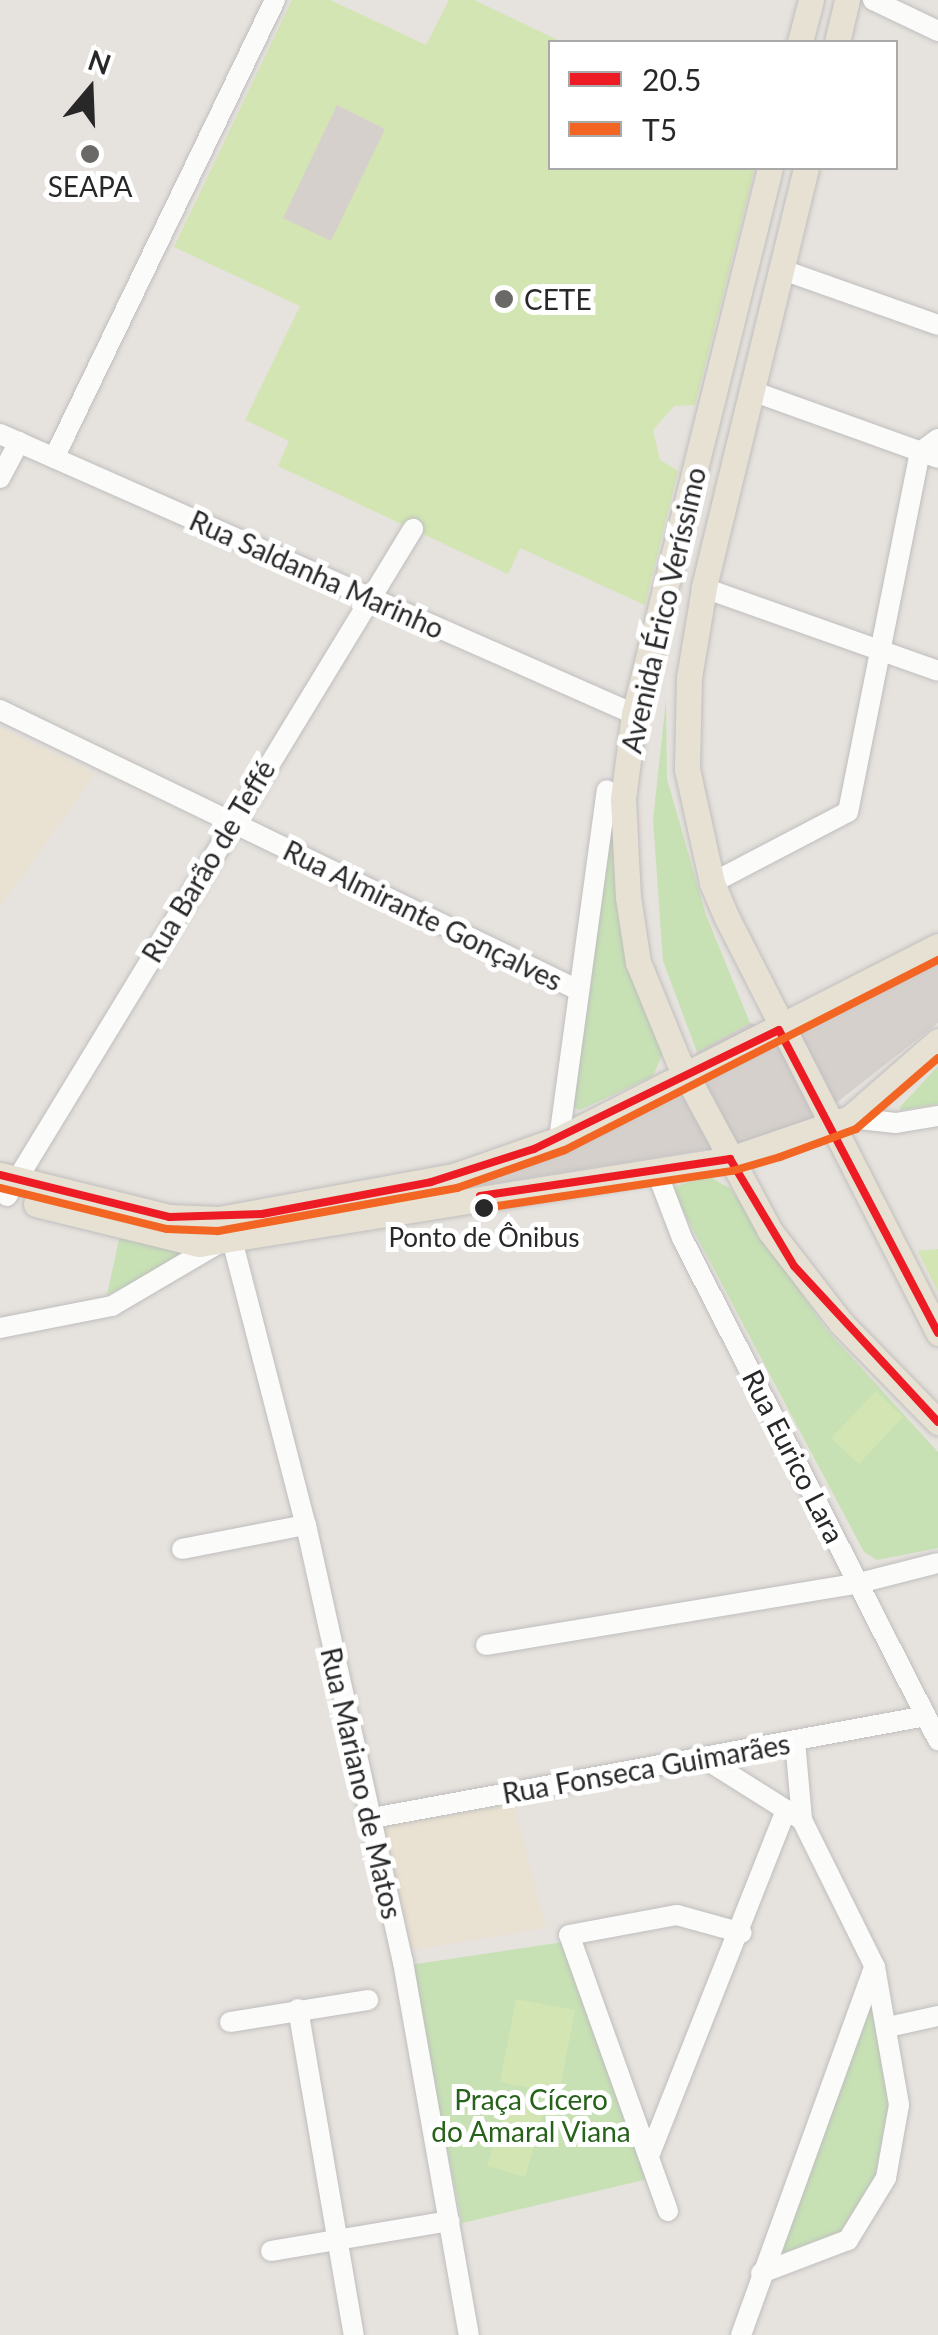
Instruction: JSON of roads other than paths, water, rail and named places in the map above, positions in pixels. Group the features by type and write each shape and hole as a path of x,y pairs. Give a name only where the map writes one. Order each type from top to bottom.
{"main road":[{"path":"800,40 810,0"},
{"path":"838,40 848,0"},
{"name":"Avenida Érico Veríssimo","path":"770,170 612,798 638,962 730,1160 794,1266 938,1422"},
{"name":"Avenida Érico Veríssimo","path":"805,170 704,588 688,678 687,769 712,884 779,1030 840,1122 938,1333"},
{"path":"6,1187 170,1218 262,1214 454,1176 559,1139 938,946"},
{"path":"6,1187 166,1239 199,1244 730,1160 840,1122 938,1042"}],"street":[{"path":"54,458 275,0"},
{"path":"873,0 938,31"},
{"path":"780,270 938,325"},
{"path":"752,392 929,455"},
{"path":"0,478 9,438"},
{"name":"Rua Saldanha Marinho","path":"9,438 634,714"},
{"path":"712,884 848,812 878,648 929,455 938,439"},
{"name":"Rua Barão de Teffé","path":"6,1187 413,529"},
{"path":"704,588 938,671"},
{"name":"Rua Almirante Gonçalves","path":"0,710 576,989"},
{"path":"559,1139 576,989 612,798"},
{"path":"840,1122 896,1123 938,1116"},
{"name":"Rua Eurico Lara","path":"656,1170 682,1238 938,1740"},
{"path":"0,1328 112,1306 232,1236 262,1214"},
{"name":"Rua Mariano de Matos","path":"232,1236 306,1526 367,1818 403,1962 469,2335"},
{"path":"182,1549 306,1526"},
{"path":"486,1646 858,1583 938,1562"},
{"name":"Rua Fonseca Guimarães","path":"367,1818 926,1716"},
{"path":"649,2156 794,1815 795,1741"},
{"path":"702,1757 794,1815 874,1966 899,2104 886,2178 848,2240 761,2273"},
{"path":"668,2211 568,1935 677,1915 742,1933"},
{"path":"741,2335 874,1966"},
{"path":"230,2022 368,2000"},
{"path":"298,2009 354,2335"},
{"path":"888,2027 938,2016"},
{"path":"271,2252 450,2221"}],"place":[{"name":"SEAPA","path":"90,154"},
{"name":"CETE","path":"504,299"},
{"name":"Ponto de Ônibus","path":"484,1208"}],"park label":[{"name":"Praça Cícero do Amaral Viana","path":"531,2115"}]}
